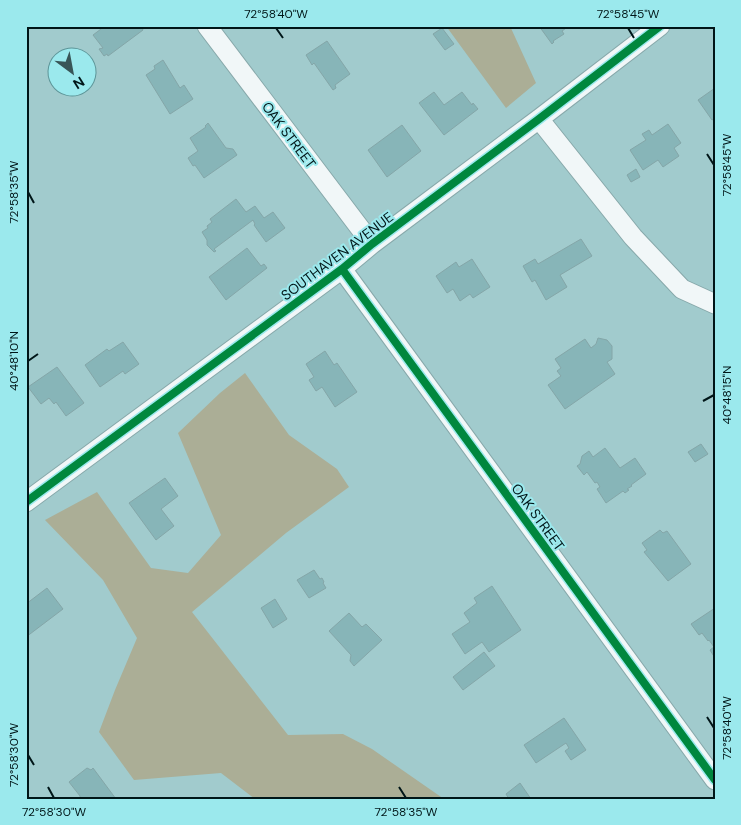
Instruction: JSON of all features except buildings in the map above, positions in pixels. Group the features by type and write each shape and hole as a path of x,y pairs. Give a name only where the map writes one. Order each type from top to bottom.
{"street":[{"name":"OAK STREET","path":"207,26 372,244"},
{"name":"SOUTHAVEN AVENUE","path":"29,494 342,269 372,244 540,119 660,26"},
{"path":"540,119 633,237 682,289 715,304"},
{"name":"OAK STREET","path":"342,269 715,780"}],"green space":[{"path":"446,26 510,26 536,83 506,108"},
{"path":"245,373 289,435 337,469 349,487 286,533 192,612 288,735 343,734 372,749 444,799 255,799 221,773 134,780 99,732 137,638 103,580 45,520 97,492 151,568 188,573 221,535 178,433 220,393"}],"cycle path":[{"path":"26,502 342,269 372,244 660,26"},
{"path":"342,269 715,780"}]}
